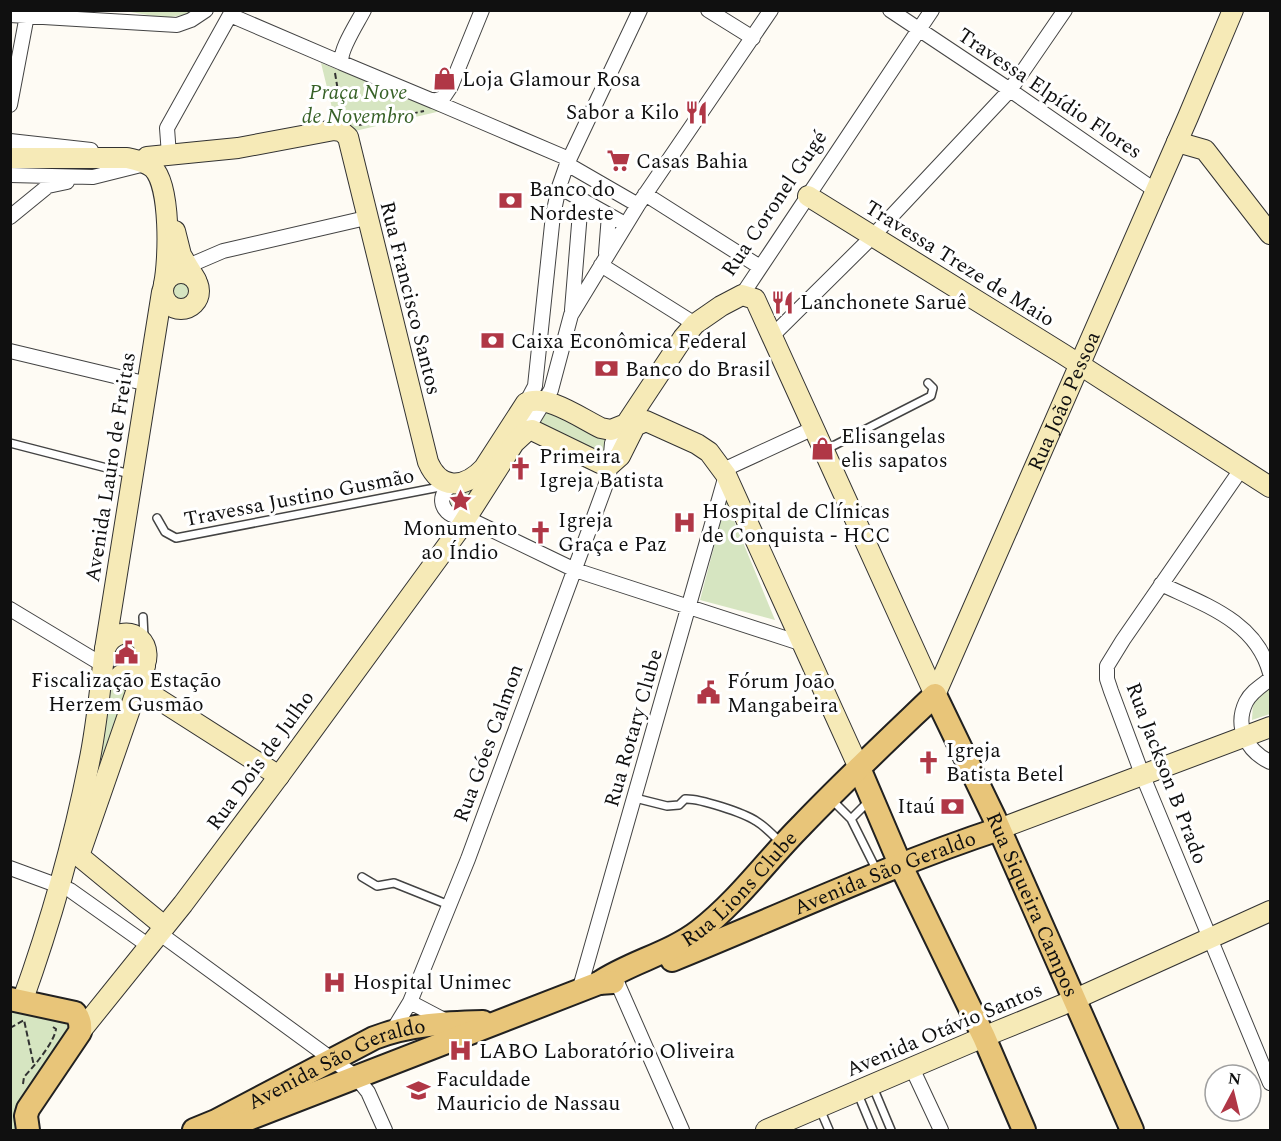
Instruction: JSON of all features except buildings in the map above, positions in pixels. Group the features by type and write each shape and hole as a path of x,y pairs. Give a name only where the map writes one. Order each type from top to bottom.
{"main road":[{"name":"Rua João Pessoa","path":"859,768 935,695"},
{"name":"Rua Siqueira Campos","path":"935,695 999,830 1132,1131"},
{"path":"859,768 900,864 984,1037 1024,1131"},
{"name":"Rua Lions Clube","path":"602,982 668,950 699,931 726,907 859,768"},
{"name":"Avenida São Geraldo","path":"194,1131 219,1128 356,1077 453,1031 499,1022 737,934 900,864 999,830"},
{"path":"726,907 739,911 742,916 742,924 737,934"},
{"path":"21,1012 75,1013 80,1019 80,1032 28,1109 26,1116 28,1131"},
{"name":"Avenida São Geraldo","path":"219,1128 333,1061 393,1030 421,1024 453,1031"}],"street":[{"path":"10,15 27,14 177,25 190,21 206,10"},
{"path":"337,61 364,10"},
{"path":"439,104 451,86 482,10"},
{"path":"471,512 459,517 448,514 442,500 444,492 454,483 472,479 484,468 536,386 553,215 559,187 568,162 640,10"},
{"path":"708,10 753,38"},
{"path":"571,315 641,199 771,10"},
{"name":"Travessa Elpídio Flores","path":"890,10 1156,191"},
{"name":"Rua Coronel Gugé","path":"620,427 695,324 742,295 932,10"},
{"path":"772,335 872,237 1010,90 1065,10"},
{"name":"Rua João Pessoa","path":"935,695 1233,10"},
{"path":"10,105 27,14"},
{"path":"169,155 167,128 230,15 568,162 641,199 760,267"},
{"path":"1188,117 1205,150 1267,222"},
{"path":"10,217 48,186 150,165 169,155 238,148 336,131"},
{"name":"Rua Francisco Santos","path":"336,131 348,137 366,218 428,462 432,473 454,483"},
{"path":"10,141 150,165"},
{"path":"1177,142 1205,150"},
{"path":"10,158 127,158 150,165"},
{"path":"150,165 157,159 165,165 169,174 176,237 181,255 196,271 200,288 196,303 181,310 173,308 166,302 163,288 171,275 189,274 196,271 223,251 366,218"},
{"name":"Avenida Lauro de Freitas","path":"21,1012 46,951 59,886 74,859 168,259 165,204 150,165"},
{"path":"10,175 93,177"},
{"path":"559,187 625,224"},
{"name":"Travessa Treze de Maio","path":"807,196 1080,365 1270,487"},
{"path":"581,200 571,315 551,390 527,432 600,463 611,464 620,456 634,426 641,421 654,423"},
{"path":"603,262 609,215"},
{"path":"603,262 695,324"},
{"name":"Rua Siqueira Campos","path":"742,295 755,299 935,695"},
{"path":"10,351 148,384"},
{"path":"643,398 641,411 654,423 709,452 725,472 859,768"},
{"path":"526,403 533,400 545,400 601,428 620,427"},
{"name":"Rua Góes Calmon","path":"393,1030 410,1002 449,905 609,476 611,464 609,454 620,427"},
{"path":"725,472 814,428"},
{"name":"Rua Dois de Julho","path":"80,1032 108,990 157,935 279,776 471,512 502,460 527,432"},
{"name":"Rua Jackson B Prado","path":"1242,468 1161,584 1106,670 1114,702 1142,774 1270,1083"},
{"name":"Rua Rotary Clube","path":"602,982 635,798 690,607 725,472"},
{"path":"454,483 468,487 474,493 471,512"},
{"path":"471,512 575,570 803,644"},
{"path":"1161,584 1234,620 1256,641 1264,654 1270,673"},
{"path":"10,609 105,653"},
{"path":"121,675 131,675 145,657 138,637 125,633 118,634 105,653 106,662 111,670 279,776"},
{"name":"Avenida Lauro de Freitas","path":"74,859 79,856 138,686 145,657"},
{"path":"1270,679 1247,701 1242,716 1243,737 1257,755 1270,762"},
{"name":"Avenida São Geraldo","path":"999,830 1270,727"},
{"path":"74,859 157,935 356,1077 368,1092 386,1131"},
{"path":"10,868 59,886 157,935"},
{"name":"Avenida Otávio Santos","path":"778,1128 1270,911"},
{"path":"602,982 682,1131"},
{"name":"Avenida São Geraldo","path":"410,1002 453,1031"},
{"path":"912,1068 941,1131"}],"lane":[{"path":"824,450 931,396 933,388 928,383"},
{"path":"10,443 134,475"},
{"name":"Travessa Justino Gusmão","path":"157,518 165,532 176,538 454,483"},
{"path":"143,617 145,657"},
{"path":"851,819 868,802 871,794"},
{"path":"635,798 667,806 679,805 685,799 709,804 753,819 764,826 783,845"},
{"path":"830,798 851,819 878,874"},
{"path":"362,877 376,886 394,883 449,905"},
{"path":"865,1088 873,1131"},
{"path":"865,1088 891,1131"},
{"path":"820,1109 829,1131"}],"path":[{"path":"336,131 342,116 337,61"},
{"path":"336,131 439,104"},
{"path":"10,1028 21,1012"},
{"path":"21,1012 34,1066"},
{"path":"23,1089 24,1077 56,1032 52,1026 45,1025"}],"green space":[{"path":"125,11 191,11 189,14 165,18"},
{"name":"Praça Nove de Novembro","path":"321,63 441,111 355,131 336,124"},
{"path":"189,274 200,288 193,305 183,309 166,303 171,275"},
{"path":"547,404 610,431 610,463 534,421"},
{"path":"468,487 474,493 462,517 442,500 442,496"},
{"path":"726,501 775,620 700,600"},
{"path":"108,678 135,689 100,778 94,771"},
{"path":"1270,683 1270,714 1252,720 1253,702"},
{"path":"10,999 75,1013 28,1130 11,1130"}],"place":[{"name":"Loja Glamour Rosa","path":"444,79"},
{"name":"Sabor a Kilo","path":"697,112"},
{"name":"Casas Bahia","path":"618,161"},
{"name":"Banco do Nordeste","path":"511,201"},
{"name":"Lanchonete Saruê","path":"782,302"},
{"name":"Caixa Econômica Federal","path":"493,341"},
{"name":"Banco do Brasil","path":"607,369"},
{"name":"Elisangelas elis sapatos","path":"823,448"},
{"name":"Primeira Igreja Batista","path":"521,468"},
{"name":"Monumento ao Índio","path":"460,500"},
{"name":"Hospital de Clínicas de Conquista - HCC","path":"684,523"},
{"name":"Igreja Graça e Paz","path":"540,532"},
{"name":"Fiscalização Estação Herzem Gusmão","path":"126,652"},
{"name":"Fórum João Mangabeira","path":"709,693"},
{"name":"Igreja Batista Betel","path":"928,762"},
{"name":"Itaú","path":"953,806"},
{"name":"Hospital Unimec","path":"335,982"},
{"name":"LABO Laboratório Oliveira","path":"461,1051"},
{"name":"Faculdade Mauricio de Nassau","path":"418,1091"}]}
